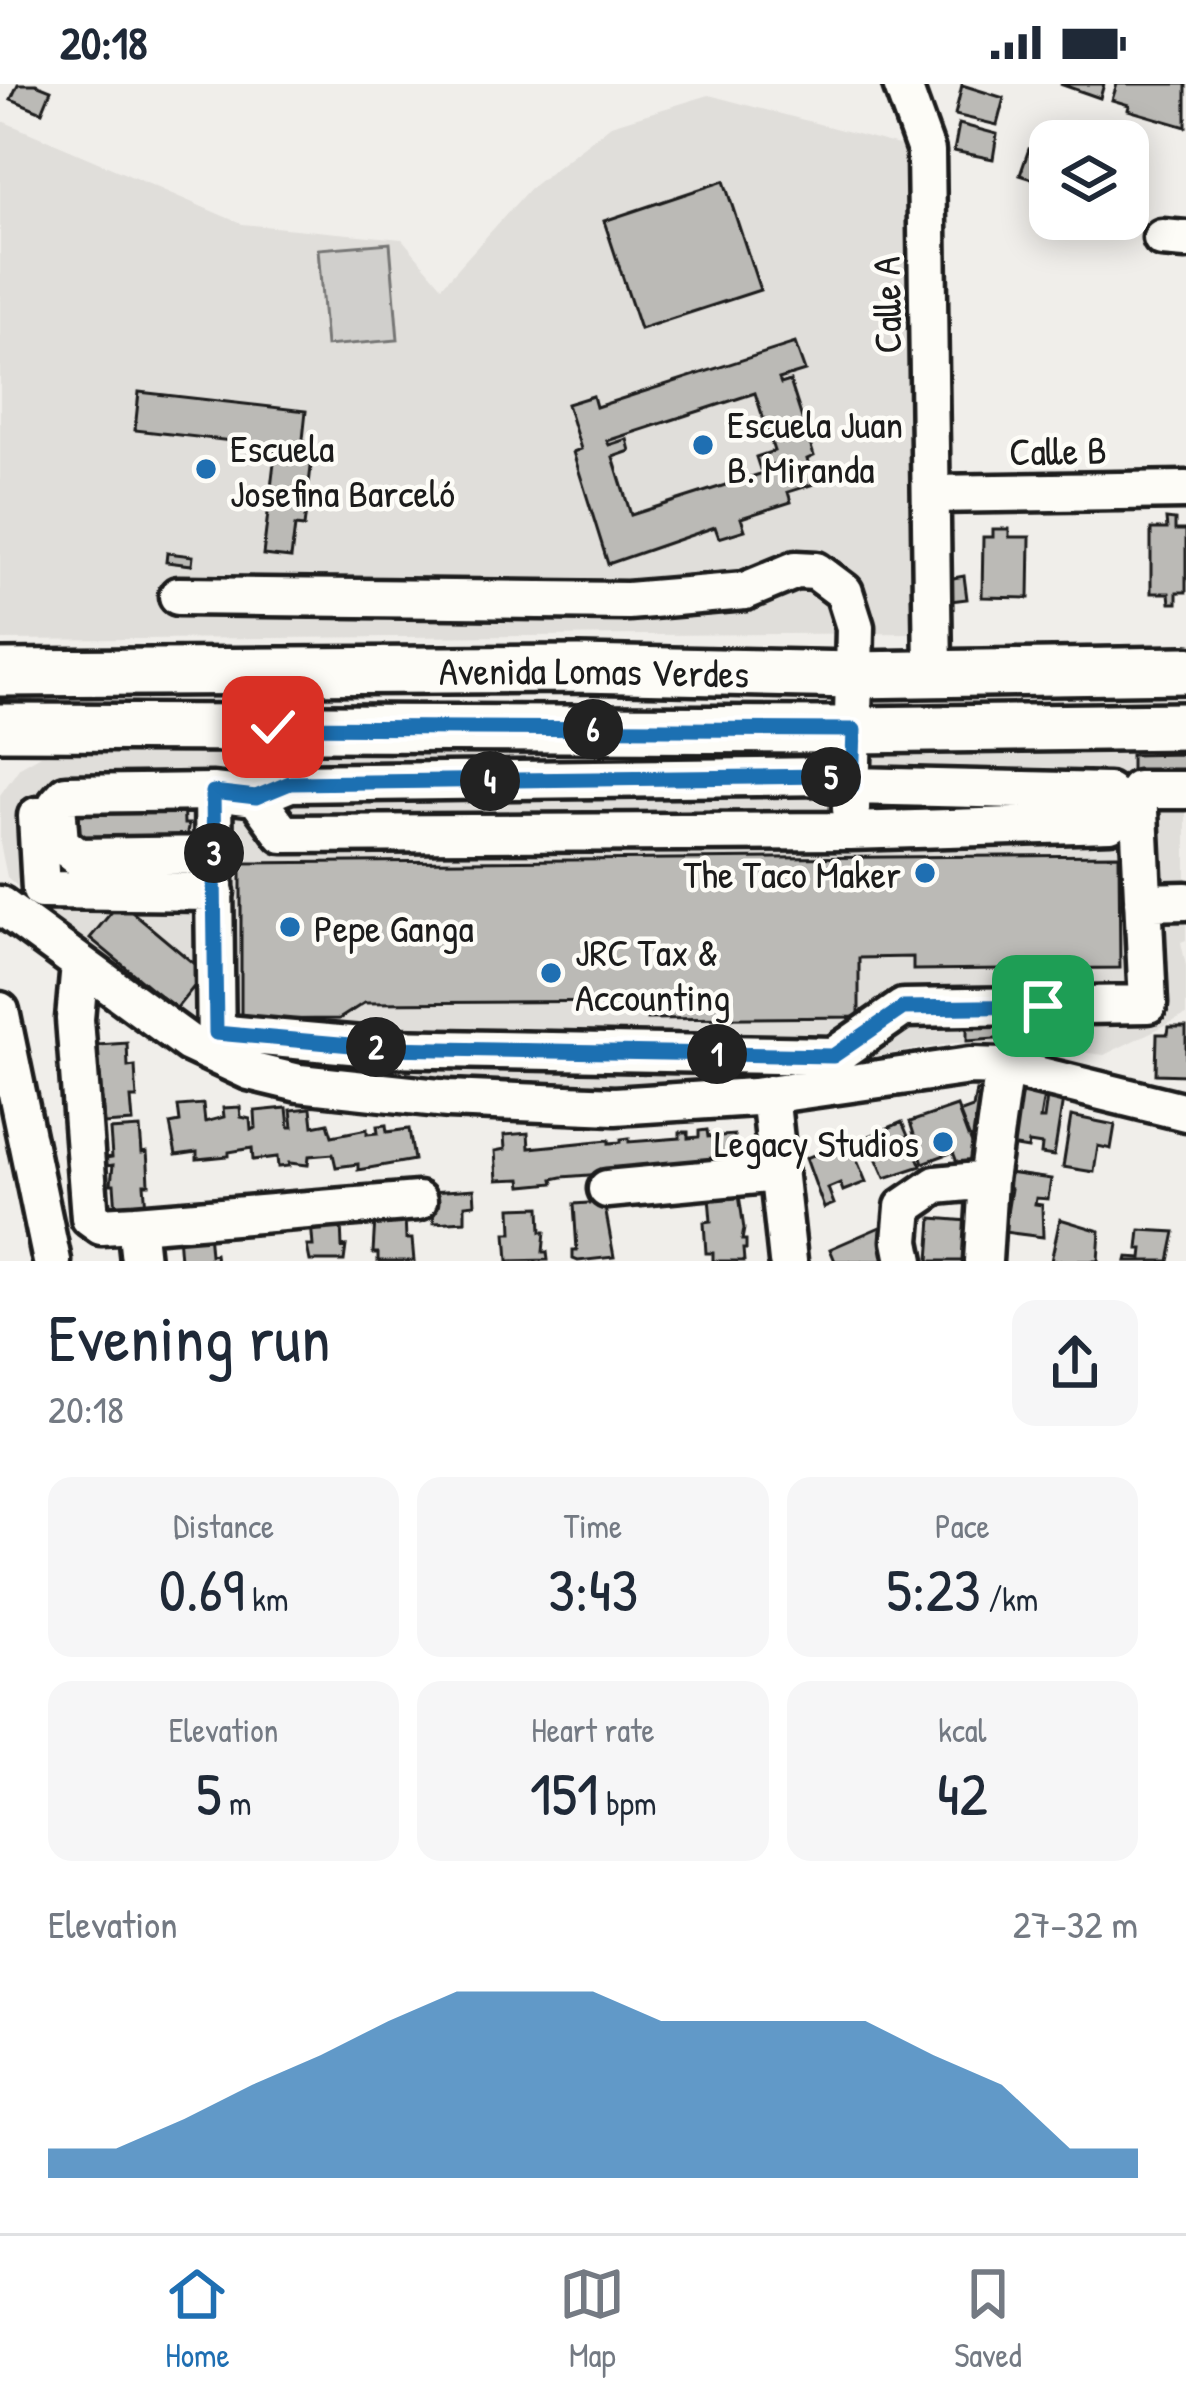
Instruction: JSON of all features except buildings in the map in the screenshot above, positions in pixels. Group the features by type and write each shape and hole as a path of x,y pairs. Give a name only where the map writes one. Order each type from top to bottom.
{"main road":[{"name":"Avenida Lomas Verdes","path":"0,673 578,669 853,675 1186,670"},
{"name":"Avenida Lomas Verdes","path":"16,727 854,730 1186,725"},
{"path":"0,764 16,727"}],"street":[{"name":"Calle A","path":"902,84 926,152 933,673"},
{"name":"Calle B","path":"931,494 1186,490"},
{"path":"178,596 628,601 745,591 796,570 816,571 844,592 856,627 850,831"},
{"path":"214,855 78,857 60,843 57,804 66,794 213,792 256,797 290,783 830,776 852,786 1108,792 1131,809"},
{"path":"216,1045 249,1071 299,1083 448,1099 615,1106 770,1094 835,1070 903,1008 1148,1004 1143,902 1131,809 1138,790 1186,790"},
{"path":"213,792 216,1045"},
{"path":"256,797 283,835 850,831 1110,823 1131,809"},
{"path":"58,815 37,816 40,890 214,892"},
{"path":"1143,902 1186,901"},
{"path":"0,905 189,1043 835,1070 1004,1067 1186,1112"},
{"path":"80,964 75,1019 90,1218 101,1226 418,1201"},
{"path":"938,1007 942,1068"},
{"path":"0,1011 52,1261"},
{"path":"983,1261 988,1180 1004,1067"},
{"path":"770,1094 788,1261"},
{"path":"607,1189 778,1173"},
{"path":"904,1261 904,1208 935,1185 988,1180"},
{"path":"136,1224 140,1261"}],"shaded area":[{"path":"709,95 910,148 917,633 0,640 0,120 242,224 402,239 442,286 529,189 611,125"},
{"path":"390,243 398,340 326,346 318,249"},
{"path":"1186,748 1186,940 1181,942 1186,1015 1104,1055 1025,1045 955,1043 728,1081 615,1090 297,1069 205,1038 86,948 7,877 0,843 0,795 20,767 41,755"}],"place":[{"name":"Escuela Juan B. Miranda","path":"703,445"},
{"name":"Escuela Josefina Barceló","path":"206,469"},
{"name":"The Taco Maker","path":"925,873"},
{"name":"Pepe Ganga","path":"290,927"},
{"name":"JRC Tax & Accounting","path":"551,973"},
{"name":"Legacy Studios","path":"943,1142"}],"route":[{"path":"273,727 854,730 852,786 830,776 290,783 256,797 213,792 216,1033 385,1048 833,1056 903,1008 1043,1006"}]}
